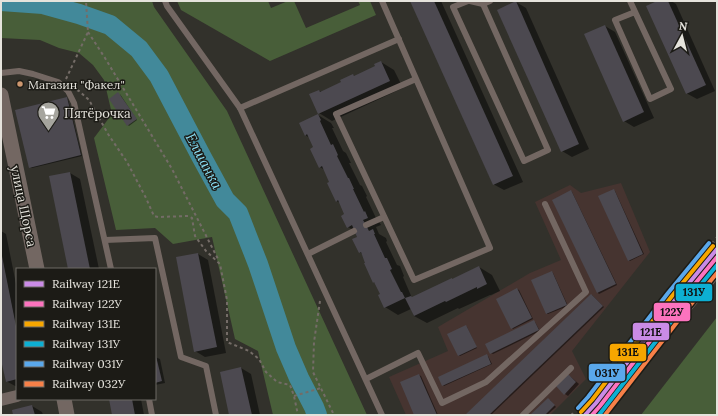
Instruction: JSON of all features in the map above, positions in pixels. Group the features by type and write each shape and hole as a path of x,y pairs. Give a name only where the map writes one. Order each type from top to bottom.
{"street":[{"name":"улица Щорса","path":"1,95 37,268"},
{"path":"1,400 16,396"},
{"path":"64,400 67,415"}],"lane":[{"path":"166,1 167,6 240,108 382,415"},
{"path":"382,1 490,248 414,280 336,114 416,79"},
{"path":"483,4 548,150 524,161 453,7 469,1 483,4 490,1"},
{"path":"630,1 671,90 650,98 615,20 635,12"},
{"path":"240,108 399,39"},
{"path":"1,73 19,71 33,74 58,82 68,91 74,102 111,268"},
{"path":"366,379 418,354 442,403 486,382 586,292 545,204"},
{"path":"366,225 384,217"},
{"path":"308,254 354,231"},
{"path":"105,240 155,238 181,357 206,366 216,415"},
{"path":"605,415 638,369 717,275"},
{"path":"523,415 570,368"},
{"path":"149,400 152,415"}],"path":[{"path":"86,1 88,32 172,168 220,264 227,300 227,342 249,351 259,360 266,372 277,382 290,385 298,415"},
{"path":"88,32 62,86 79,91 89,100 108,134 127,162 154,216 158,218 188,216 192,218 195,236 206,251 220,264"},
{"path":"322,285 314,342 313,372 334,415"},
{"path":"294,396 321,388"}],"shaded area":[{"path":"621,183 650,252 572,351 586,379 550,415 406,415 389,377 448,351 438,327 530,273 561,260 535,202 570,185 581,193"}],"green space":[{"path":"1,1 152,1 154,7 227,111 367,415 273,415 258,351 235,339 212,237 173,244 155,228 116,230 94,138 112,114 104,80 93,65 79,53 59,48 40,40 1,38"},
{"path":"177,1 268,1 271,8 288,1 294,1 306,28 360,5 358,1 370,1 376,15 270,61 181,10"},
{"path":"717,317 717,415 641,415"}],"building":[{"path":"410,1 434,1 513,176 493,185"},
{"path":"516,1 579,144 561,152 497,10"},
{"path":"657,1 668,1 706,85 686,94 646,6"},
{"path":"605,25 644,112 623,122 584,34"},
{"path":"381,61 390,81 318,114 309,94 319,90 320,92 341,82 340,80 353,74 354,76 375,66 374,64"},
{"path":"118,92 137,119 127,126 109,99"},
{"name":"Пятёрочка","path":"67,97 81,155 29,168 15,110"},
{"path":"318,114 331,145 333,144 338,155 337,156 368,218 363,220 369,231 373,229 385,258 387,258 392,269 390,270 405,298 384,308 378,295 380,294 374,282 373,283 361,252 359,253 352,239 357,237 352,225 347,228 341,216 344,214 338,200 336,202 327,183 329,182 322,166 319,168 310,149 313,147 307,134 305,136 299,123"},
{"path":"70,172 90,268 68,268 49,176"},
{"path":"614,189 643,254 628,261 598,196"},
{"path":"571,190 616,284 597,293 552,200"},
{"path":"198,253 217,347 194,352 176,257"},
{"path":"2,256 16,326 16,379 6,382 1,360"},
{"path":"479,266 487,284 477,289 477,287 446,302 445,301 414,316 405,298 412,297"},
{"path":"552,271 567,305 546,314 531,280"},
{"path":"517,288 532,318 511,329 496,299"},
{"path":"591,294 603,306 489,415 465,415"},
{"path":"534,320 539,330 490,354 485,344"},
{"path":"466,325 477,347 458,356 447,334"},
{"path":"487,354 491,364 442,386 438,377"},
{"path":"156,356 162,381 156,383"},
{"path":"241,367 252,415 229,415 220,372"},
{"path":"419,374 437,415 414,415 400,382"},
{"path":"568,374 576,382 564,395 556,386"},
{"path":"548,398 555,405 545,415 530,415"},
{"path":"109,400 132,400 135,415 112,415"},
{"path":"32,405 35,415 13,415 12,410"}],"waterway":[{"name":"Елшанка","path":"1,1 43,4 79,14 110,25 139,49 159,76 225,200 238,213 258,264 286,348 317,415"}],"railway":[{"path":"572,415 717,238"}],"rail line":[{"name":"031У","path":"578,408 709,243"},
{"name":"131Е","path":"581,412 713,246"},
{"name":"121Е","path":"585,415 717,249"},
{"name":"122У","path":"592,415 717,257"},
{"name":"131У","path":"599,415 684,305 717,265"},
{"name":"032У","path":"605,415 717,273"}],"place":[{"name":"Магазин \"Факел\"","path":"20,84"},
{"name":"Пятёрочка","path":"48,132"}]}
